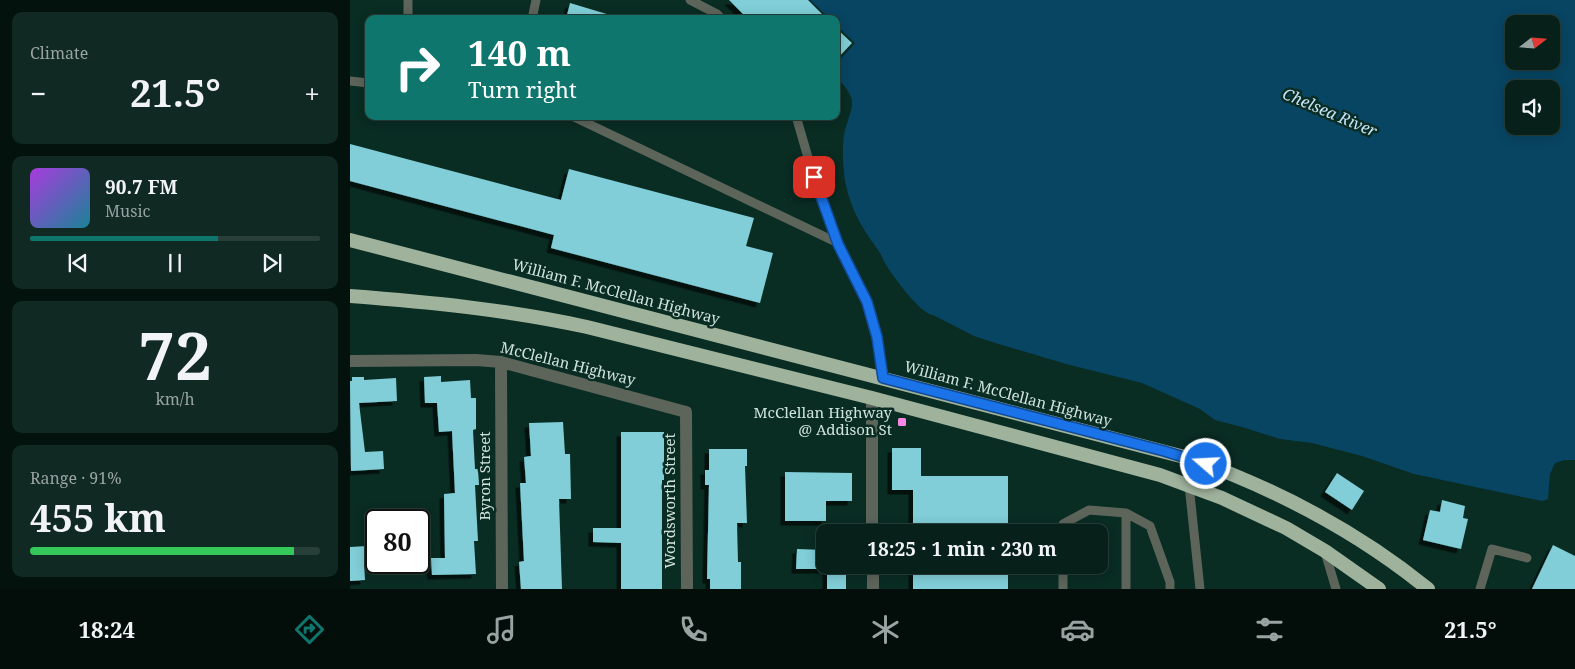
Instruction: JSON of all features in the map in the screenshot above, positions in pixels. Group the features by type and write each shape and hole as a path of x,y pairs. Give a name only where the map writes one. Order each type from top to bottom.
{"highway":[{"name":"William F. McClellan Highway","path":"350,240 1164,451 1220,470 1275,492 1328,520 1365,543 1428,589"},
{"path":"350,296 472,308 573,324 632,337 1132,466 1189,485 1255,512 1325,551 1379,589"}],"street":[{"name":"McClellan Highway","path":"350,362 476,360 501,362 686,412"},
{"name":"Byron Street","path":"501,362 502,589"},
{"path":"872,398 872,524"},
{"name":"Wordsworth Street","path":"686,412 687,589"},
{"path":"873,574 873,589"}],"lane":[{"path":"408,0 408,15"},
{"path":"533,15 536,0"},
{"path":"690,0 718,15"},
{"path":"350,81 365,83"},
{"path":"580,120 838,244"},
{"path":"797,120 818,192 838,244 867,302 877,337 883,378"},
{"path":"1189,485 1200,589"},
{"path":"1063,524 1088,510 1126,513 1150,526 1170,582 1170,589"},
{"path":"1126,513 1126,589"},
{"path":"1480,589 1492,549 1527,558"},
{"path":"1325,551 1336,589"},
{"path":"1063,574 1063,589"}],"water":[{"name":"Chelsea River","path":"810,0 1575,0 1575,460 1555,463 1550,474 1548,499 1542,501 1414,474 1362,456 1312,443 1280,439 1215,420 1200,409 1142,383 1066,364 989,341 974,336 927,313 907,293 884,262 862,226 849,197 844,174 843,146 852,99 840,82 840,60 855,43 840,29 840,15 826,15"}],"building":[{"path":"729,0 808,0 823,15 744,15"},
{"path":"570,3 610,15 567,15"},
{"path":"840,32 852,43 840,56"},
{"path":"350,144 561,200 569,169 754,218 746,246 773,253 760,303 551,248 554,235 350,181"},
{"path":"441,376 441,382 470,380 471,398 476,398 476,429 473,430 475,469 478,469 479,485 475,485 478,541 474,541 476,574 432,575 431,558 445,558 444,494 455,493 452,431 439,432 437,403 425,403 424,377"},
{"path":"352,377 364,377 364,380 396,378 397,401 359,403 365,452 383,451 384,469 351,471 350,381 352,381"},
{"path":"563,422 565,454 570,454 571,499 559,499 562,589 521,589 519,562 524,561 520,483 526,483 524,457 531,456 529,423"},
{"path":"621,432 664,432 662,589 621,589 621,543 593,542 593,528 621,528"},
{"path":"892,448 921,448 921,476 1008,476 1008,524 913,524 913,490 892,490"},
{"path":"709,449 747,449 747,466 745,466 747,523 737,523 738,562 741,562 741,589 710,589 710,579 707,579 709,485 705,485 705,470 709,470"},
{"path":"785,472 852,473 852,501 826,501 826,521 785,521"},
{"path":"1337,473 1364,491 1352,510 1325,492"},
{"path":"1442,500 1465,506 1463,518 1468,519 1461,549 1423,540 1430,510 1440,512"},
{"path":"1553,545 1575,556 1575,589 1532,589"},
{"path":"365,546 365,580 350,581 350,547"},
{"path":"797,549 816,550 816,569 796,569"},
{"path":"827,574 846,574 846,589 827,589"},
{"path":"913,574 1008,574 1008,589 913,589"}],"place":[{"name":"McClellan Highway @ Addison St","path":"902,422"}],"route":[{"path":"814,177 838,244 867,302 877,337 883,378 1164,451 1206,464"}]}
